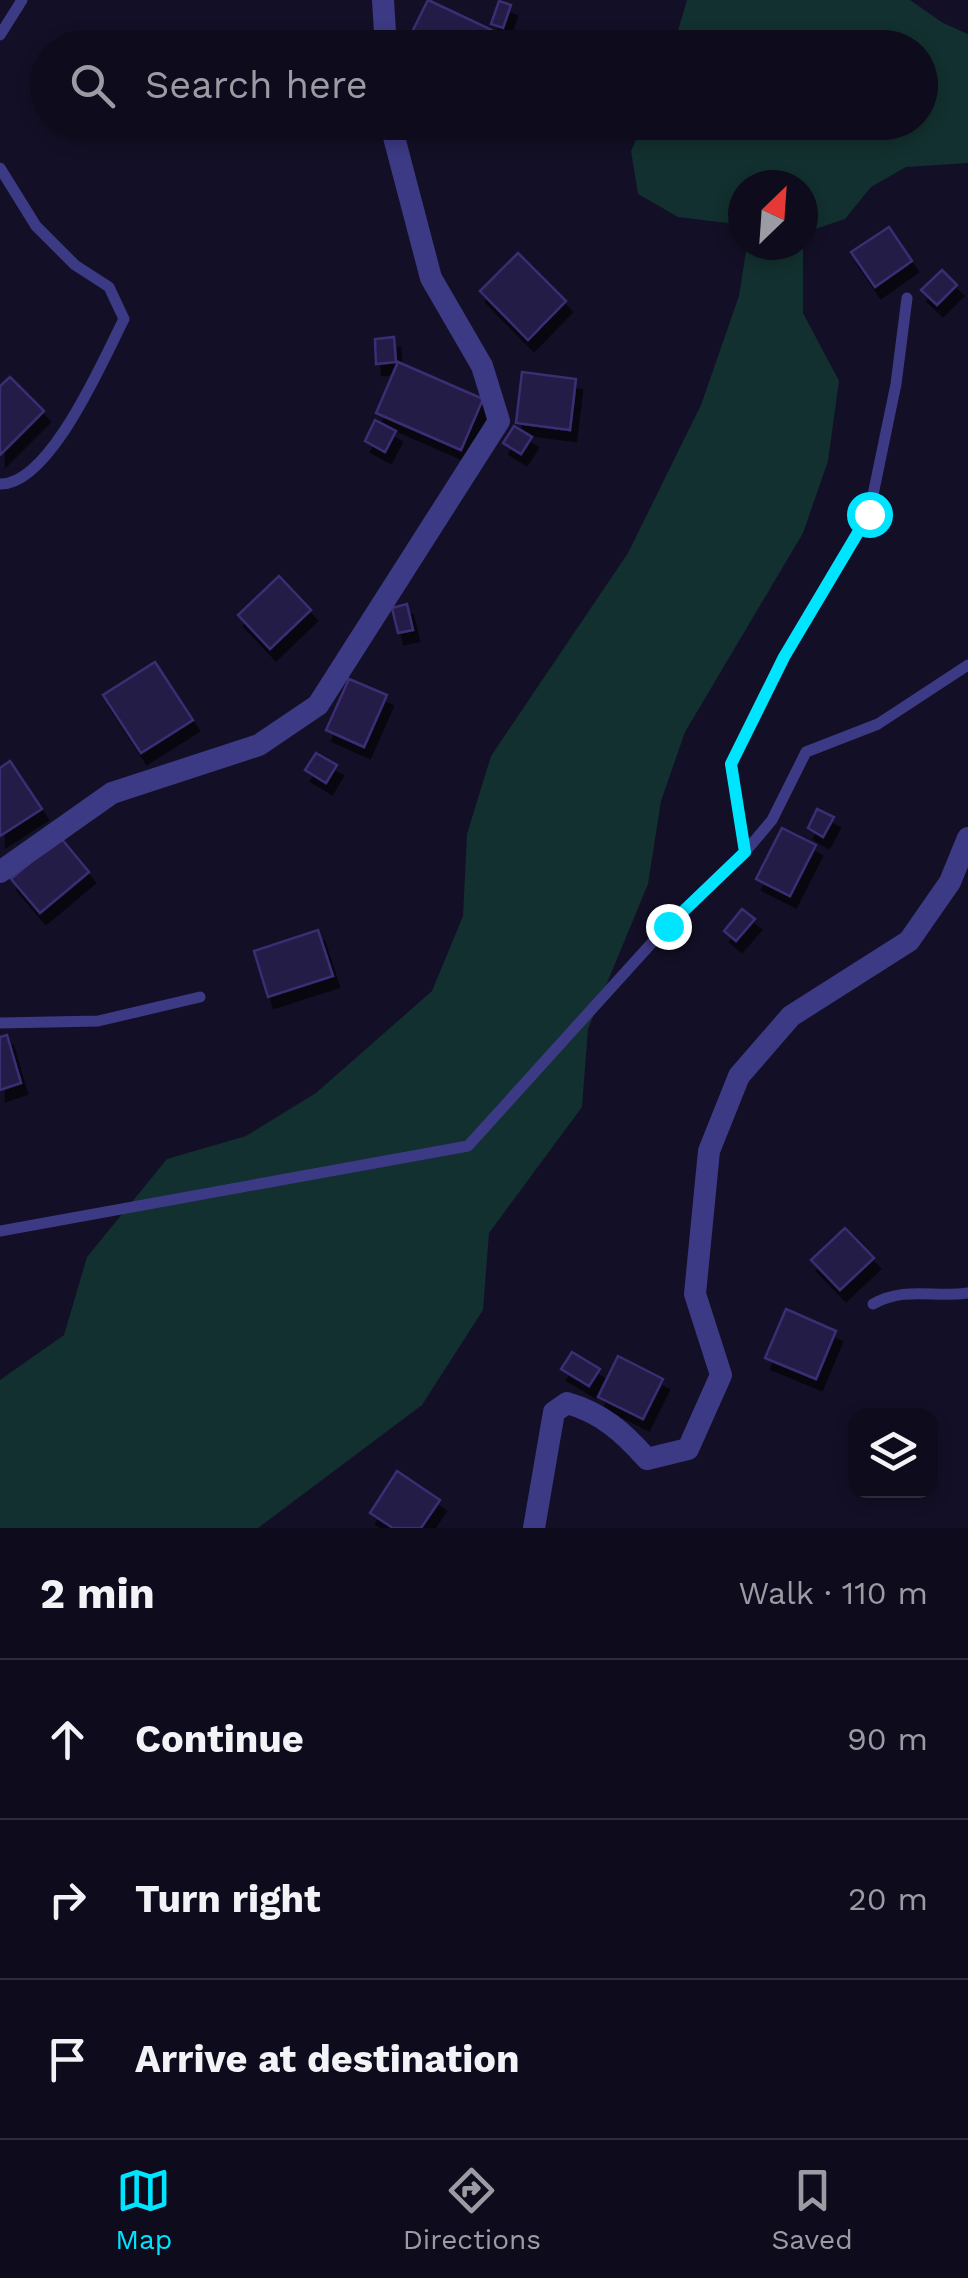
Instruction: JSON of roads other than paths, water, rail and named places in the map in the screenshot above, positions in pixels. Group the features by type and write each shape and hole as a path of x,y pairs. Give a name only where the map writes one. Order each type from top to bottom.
{"street":[{"path":"383,0 385,30"},
{"path":"0,872 112,794 259,746 318,705 499,421 482,366 431,278 395,140"},
{"path":"534,1528 554,1412 567,1403 593,1411 622,1430 647,1459 688,1448 721,1375 696,1294 709,1152 739,1076 791,1016 909,941 950,882 968,838"}],"lane":[{"path":"0,34 22,0"},
{"path":"0,168 36,226 75,265 109,287 124,320 44,463 12,484 0,484"},
{"path":"745,852 731,764 784,657 869,514 896,384 907,298"},
{"path":"0,1232 468,1146 668,926 745,852 772,820 806,752 878,724 968,665"},
{"path":"0,1023 98,1021 200,996"},
{"path":"873,1304 924,1290 946,1296 968,1292"}]}
